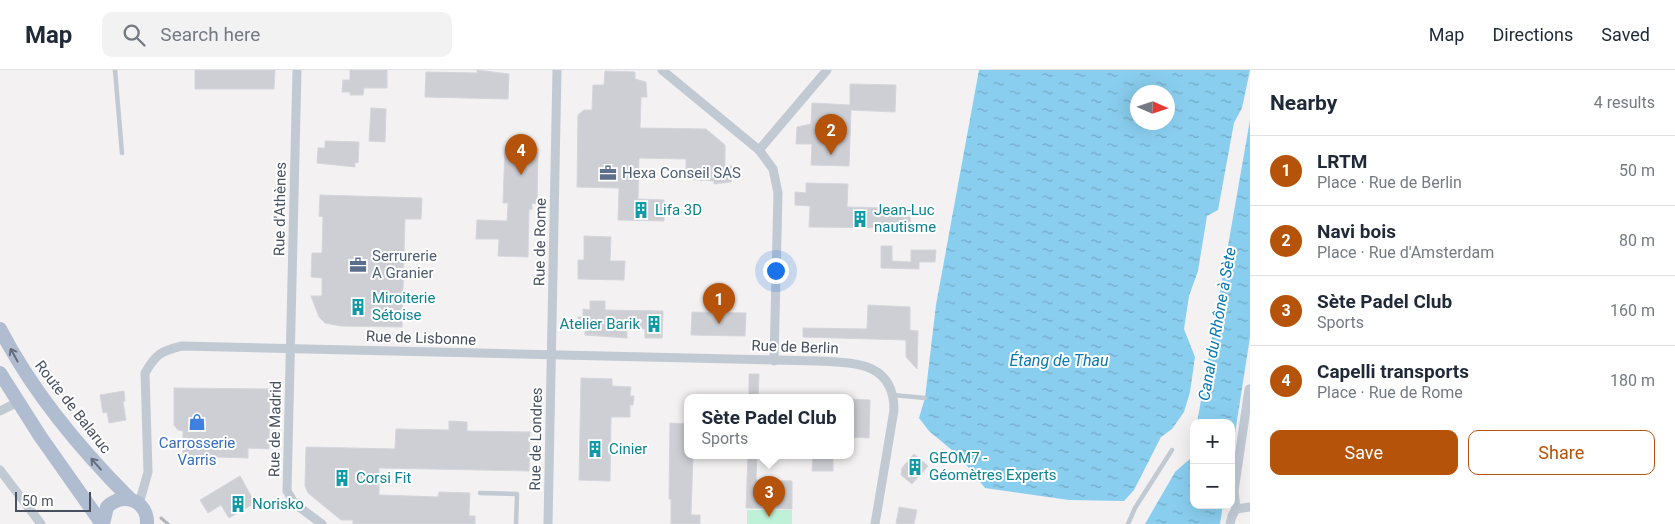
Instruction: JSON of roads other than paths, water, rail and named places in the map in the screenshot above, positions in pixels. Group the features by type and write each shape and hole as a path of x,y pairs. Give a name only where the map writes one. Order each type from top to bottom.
{"main road":[{"name":"Route de Balaruc","path":"0,329 35,390 81,447 135,501"},
{"path":"0,373 66,474 102,524"},
{"path":"102,524 104,512 112,502 118,499 135,501 145,510 147,524"}],"street":[{"name":"Rue d'Athènes","path":"291,348 297,70"},
{"name":"Rue de Rome","path":"552,355 557,70"},
{"path":"662,70 758,150 773,169 778,193 774,361"},
{"path":"758,150 827,70"},
{"name":"Rue de Lisbonne","path":"135,501 148,472 145,373 153,359 163,350 182,346 552,355"},
{"name":"Rue de Madrid","path":"291,348 287,491 295,504 322,524"},
{"name":"Rue de Berlin","path":"552,355 858,363 878,372 885,379 893,394"},
{"name":"Rue de Londres","path":"548,524 552,355"},
{"path":"1230,524 1236,509 1234,491 1249,389"},
{"path":"875,524 894,410 893,394"},
{"path":"0,411 18,402"},
{"path":"0,470 41,524"},
{"path":"1236,509 1250,507"}],"lane":[{"path":"115,70 122,153"},
{"path":"893,394 925,398"},
{"path":"1128,524 1135,508 1172,450"},
{"path":"480,493 517,494 516,524"}],"water":[{"name":"Étang de Thau","path":"979,70 1250,70 1242,108 1234,123 1218,210 1207,216 1198,271 1189,296 1184,329 1195,357 1190,392 1184,412 1172,429 1161,437 1134,490 1124,501 1069,500 985,488 959,456 929,431 919,418 925,398 936,305"},
{"name":"Canal du Rhône à Sète","path":"1250,120 1250,337 1235,433 1235,419 1198,419"},
{"path":"1190,459 1190,509 1222,509 1220,524 1145,524 1175,472"}],"railway":[{"path":"161,518 168,524"}],"place":[{"name":"Navi bois","path":"831,155"},
{"name":"Hexa Conseil SAS","path":"608,173"},
{"name":"Capelli transports","path":"521,175"},
{"name":"Lifa 3D","path":"641,210"},
{"name":"Jean-Luc nautisme","path":"860,219"},
{"name":"Serrurerie A Granier","path":"358,265"},
{"name":"Miroiterie Sétoise","path":"358,307"},
{"name":"Atelier Barik","path":"654,324"},
{"name":"LRTM","path":"719,324"},
{"name":"Carrosserie Varris","path":"197,422"},
{"name":"Cinier","path":"595,449"},
{"name":"GEOM7 - Géomètres Experts","path":"915,467"},
{"name":"Corsi Fit","path":"342,478"},
{"name":"Norisko","path":"238,504"},
{"name":"Sète Padel Club","path":"769,517"}]}
